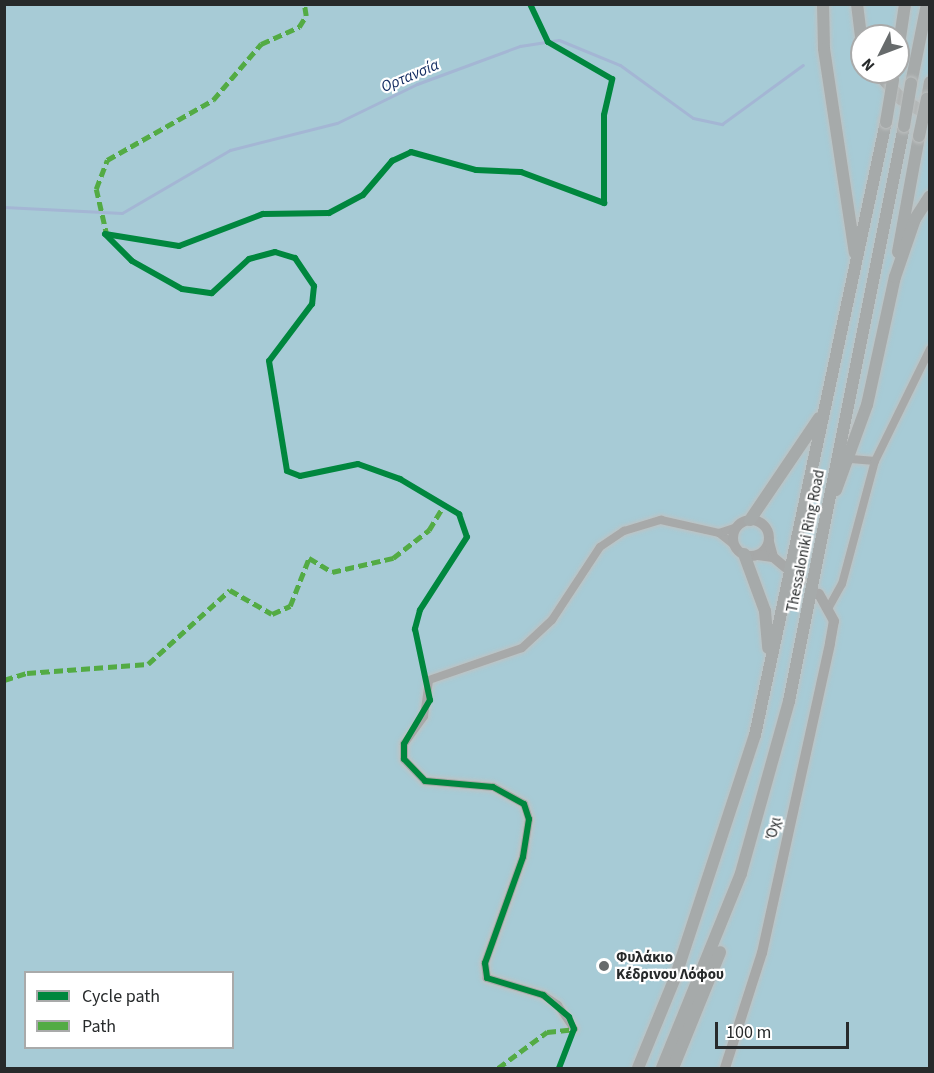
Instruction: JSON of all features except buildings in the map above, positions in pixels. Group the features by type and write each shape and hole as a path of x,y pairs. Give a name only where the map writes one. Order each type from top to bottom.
{"highway":[{"path":"823,4 824,49 856,262"},
{"path":"857,4 860,24"},
{"path":"902,24 905,4"},
{"name":"Thessaloniki Ring Road","path":"662,1068 725,918 756,828 789,701 831,499 927,4"},
{"path":"831,499 851,459 895,277 930,82"},
{"path":"888,84 901,99 930,116"},
{"name":"Thessaloniki Ring Road","path":"638,1068 729,820 755,735 893,84"},
{"path":"895,277 915,219 930,196"},
{"path":"750,520 824,410"},
{"path":"744,554 765,611 769,662"},
{"path":"673,1068 719,955 725,918"}],"main road":[{"path":"772,557 764,525 750,520 737,527 734,544 744,554 772,557 784,567"},
{"path":"758,555 769,542"},
{"path":"819,594 829,607"},
{"name":"Όχι","path":"725,1068 762,954 831,643 834,621 829,607"}],"street":[{"path":"829,607 842,584 875,461 930,349"},
{"path":"851,459 875,461"},
{"path":"574,1029 558,1005 543,995 487,978 485,963 523,857 529,819 524,804 493,787 425,781 404,759 404,744 424,716 429,680 522,648 552,620 600,547 616,536 661,520 719,533 734,544"},
{"path":"719,533 737,527"}],"shaded area":[{"path":"5,5 929,5 929,1068 5,1068"}],"waterway":[{"name":"Ορτανσία","path":"4,207 122,213 230,150 337,123 417,84 520,46 559,40 620,65 693,118 722,124 803,65"}],"tunnel":[{"path":"786,568 816,592"}],"marked path":[{"path":"107,237 96,189 107,160 213,100 261,44 299,27 306,16 304,4"},
{"path":"4,680 27,673 148,664 230,590 272,614 290,606 309,558 332,572 393,558 429,530 445,503"},
{"path":"498,1068 547,1032 574,1029"}],"cycle path":[{"path":"105,234 179,246 263,214 329,213 363,195 392,161 411,152 476,170 521,172 604,203 604,115 612,79 548,42 530,4"},
{"path":"105,234 132,261 182,289 212,293 249,259 275,252 295,258 314,286 312,304 269,361 287,471 300,476 358,464 400,479 459,514 467,537 420,610 415,629 430,700 404,744 404,759 425,781 493,787 524,804 529,819 523,857 485,963 487,978 543,995 569,1017 574,1029 559,1068"}],"place":[{"name":"Φυλάκιο Κέδρινου Λόφου","path":"604,966"}]}
